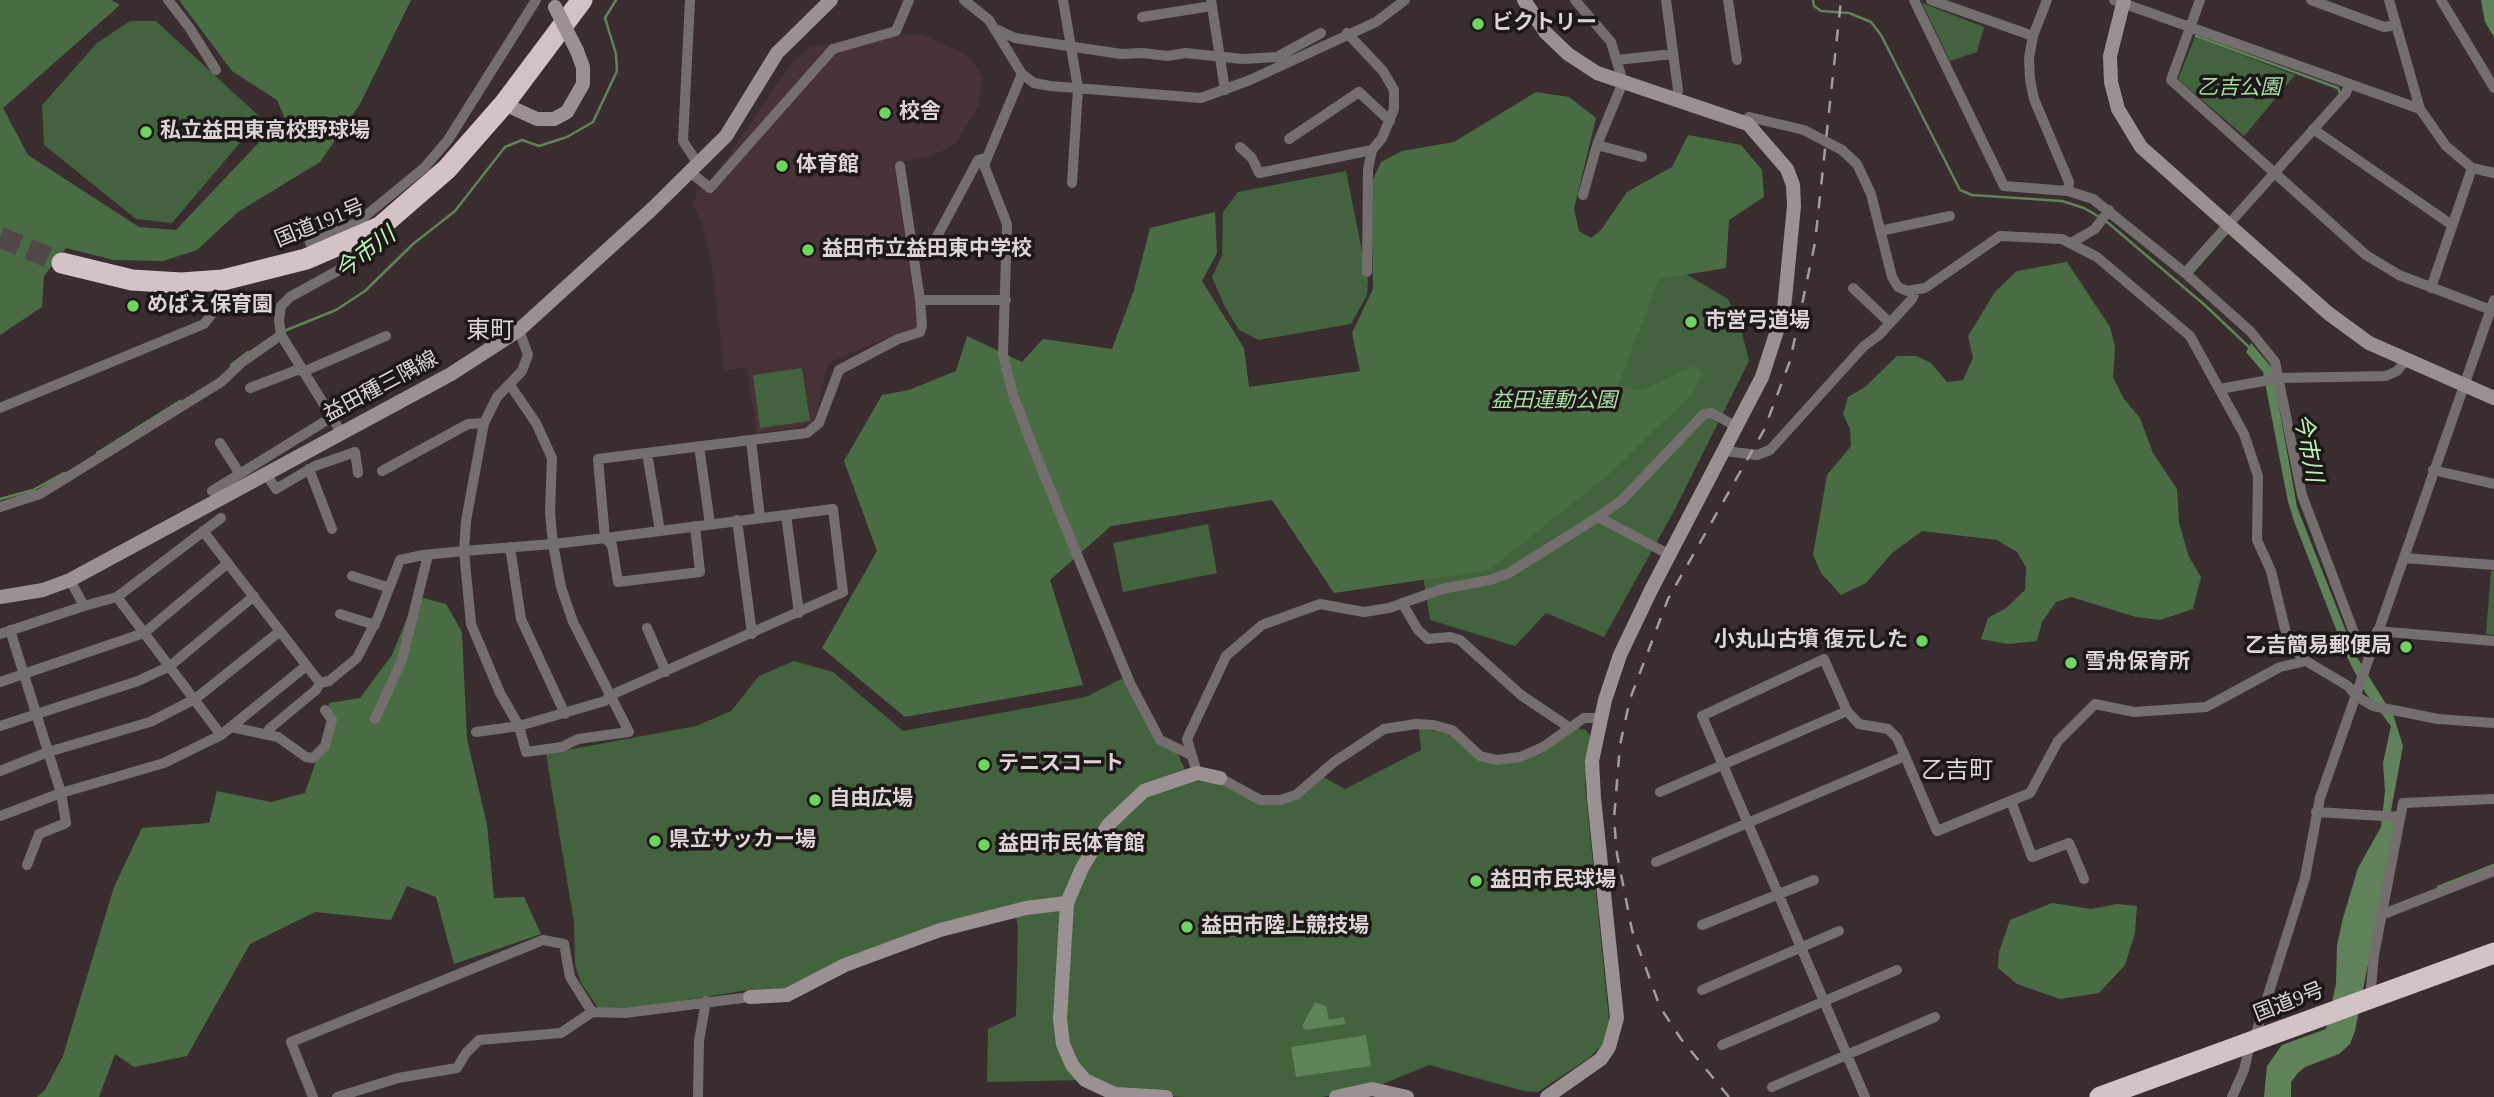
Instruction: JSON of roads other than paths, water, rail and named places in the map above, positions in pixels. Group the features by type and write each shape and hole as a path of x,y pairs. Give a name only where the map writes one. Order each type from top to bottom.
{"highway":[{"name":"国道191号","path":"62,263 132,280 181,283 223,280 306,259 380,227 414,201 447,169 504,104 582,0"},
{"name":"国道9号","path":"2100,1097 2494,953"}],"street":[{"path":"167,0 189,27 216,70"},
{"path":"310,243 358,222 425,167 448,140 536,0"},
{"path":"690,0 683,141 694,168 710,188 833,49 896,31 909,0"},
{"name":"益田種三隅線","path":"0,597 43,590 70,580 451,374 519,330 726,135 777,52 831,0"},
{"path":"964,0 979,9 998,30 1022,74 1042,85 1201,98 1226,90 1376,22 1405,0"},
{"path":"1063,0 1078,88 1072,183"},
{"path":"1524,0 1546,33 1568,54 1597,73 1748,124 1787,169 1793,186 1793,236 1784,309 1762,377 1620,655 1600,719 1592,761 1594,799 1618,1018 1609,1047 1601,1059 1547,1097"},
{"path":"1575,0 1611,42 1623,82 1597,145 1583,195"},
{"path":"1666,0 1678,90 1676,100"},
{"path":"1728,0 1737,60"},
{"path":"1914,0 2004,186 2068,191 2093,199 2185,272 2251,332 2275,362 2272,379 2302,495 2360,646 2368,659"},
{"path":"1931,0 2034,36"},
{"path":"2047,0 2029,58 2030,79 2034,99 2069,182 2068,191"},
{"path":"2200,0 2171,80 2366,255 2399,275 2493,307 2433,470 2316,812 2305,878 2257,1030 2250,1044 2244,1070 2232,1097"},
{"path":"2311,0 2384,27 2396,25"},
{"path":"2389,0 2420,109 2446,146 2472,167 2494,173"},
{"path":"2441,0 2494,88"},
{"path":"2420,109 2121,1 2110,56 2110,82 2118,109 2141,147 2328,313 2369,343 2494,398"},
{"path":"1142,17 1212,3 1226,90"},
{"path":"504,104 537,119 554,119 567,112 583,84 583,67 577,51 553,4"},
{"path":"998,30 1015,38 1121,54 1168,56 1185,53 1243,59 1277,57 1321,33"},
{"path":"1347,33 1383,71 1394,90 1394,109 1373,150 1368,169 1367,272"},
{"path":"1617,60 1673,54"},
{"path":"1022,74 984,165 1007,224 1003,354 1013,395 1139,701 1160,740 1189,754"},
{"path":"2185,272 2349,85"},
{"path":"1289,139 1359,92 1390,121"},
{"path":"1748,124 1749,117 1773,121 1804,130 1842,150 1864,176 1892,277 1898,287 1916,290 1933,284 2000,236 2037,236 2071,243 2097,257 2190,336 2220,389 2255,462 2257,540 2272,571 2287,637 2305,661 2357,691 2373,706 2392,711 2494,723"},
{"path":"2313,129 2452,225"},
{"path":"1597,145 1642,157"},
{"path":"1240,146 1252,158 1259,173 1373,150"},
{"path":"927,255 978,160 985,158"},
{"path":"695,526 700,572 618,582 612,545 605,538 598,459 807,433 819,423 839,370 898,339 920,332 920,300 900,166"},
{"path":"2431,288 2472,167"},
{"path":"2071,243 2096,227 2108,212"},
{"path":"1881,231 1950,216"},
{"path":"341,432 281,335 281,306 290,297 350,264 354,259 350,241"},
{"path":"0,408 204,324 220,304 223,280"},
{"path":"1853,288 1890,323"},
{"path":"1725,450 1757,455 1770,450 1864,346 1912,299 1916,290"},
{"path":"920,300 1006,300"},
{"path":"510,385 536,423 552,458 550,512 553,544 561,587 573,622 629,732 578,739 562,747 526,752 519,726 500,693 471,624 464,551 466,522 484,423 497,397 522,371 528,355 519,330"},
{"path":"0,507 40,494 221,383 241,363 281,335"},
{"path":"250,388 297,370 305,371 386,336"},
{"path":"2220,389 2272,379 2386,376 2397,371 2405,361"},
{"path":"1197,774 1189,754 1187,739 1226,656 1262,625 1320,604 1364,612 1509,573 1622,500 1694,421 1704,414 1712,412 1737,427"},
{"path":"212,491 332,417"},
{"path":"382,471 468,424 484,423"},
{"path":"751,440 760,518"},
{"path":"220,443 240,474"},
{"path":"699,446 710,524"},
{"path":"265,473 276,489 309,469 355,452 358,473"},
{"path":"647,453 660,531"},
{"path":"309,469 332,529"},
{"path":"2433,470 2494,484"},
{"path":"320,682 329,681 357,658 375,625 387,587 400,560 464,551 605,538 833,509 843,592 609,696 597,704 519,726 476,732"},
{"path":"786,515 799,613"},
{"path":"1598,517 1670,555"},
{"path":"27,864 39,834 65,823 61,793 24,673 5,632 117,597 221,518"},
{"path":"737,520 752,634"},
{"path":"203,531 320,682"},
{"path":"510,547 522,619 565,714"},
{"path":"375,719 394,684 402,660 428,555"},
{"path":"2404,558 2494,565"},
{"path":"0,682 144,633 228,563"},
{"path":"352,576 387,587"},
{"path":"70,580 84,606"},
{"path":"0,726 36,712 138,681 170,666 254,596"},
{"path":"117,597 221,734"},
{"path":"1402,603 1418,630 1428,639 1450,637 1460,640 1521,695 1570,728"},
{"path":"340,614 375,625"},
{"path":"647,628 666,672"},
{"path":"2377,631 2494,641"},
{"path":"0,771 48,752 150,722 195,699 279,632"},
{"path":"1865,1097 1702,716 1824,659 1847,711 1858,724 1888,729 1897,738 1937,831 2031,793 2058,741 2095,704 2134,712 2206,707 2280,667 2305,661"},
{"path":"0,816 61,793 163,763 221,734 306,666"},
{"path":"269,729 316,690 320,682"},
{"path":"231,727 278,737 306,757 313,758 325,746 332,720 325,710"},
{"path":"1660,792 1847,711"},
{"path":"1166,1097 1115,1094 1085,1080 1072,1065 1063,1044 1060,1020 1067,903 1082,868 1108,825 1127,805 1144,791 1197,774 1220,778 1260,800 1280,800 1296,795 1334,762 1384,729 1416,724 1452,730 1480,757 1497,760 1520,757 1543,747 1584,718 1600,719"},
{"path":"1656,862 1905,756"},
{"path":"2367,999 2398,817 2403,803 2494,799"},
{"path":"2011,801 2032,857 2069,843 2084,879"},
{"path":"2316,812 2398,817"},
{"path":"2381,915 2494,871"},
{"path":"1702,925 1814,880"},
{"path":"337,1097 398,1078 457,1068 466,1053 479,1040 561,1032 592,1012 625,1013 706,1001 787,995 845,965 940,930 1026,908 1067,903"},
{"path":"1702,990 1839,931"},
{"path":"313,1097 291,1042 543,940 564,944 570,977 592,1012"},
{"path":"1722,1045 1897,970"},
{"path":"698,1097 699,1041 706,1001"},
{"path":"1772,1087 1935,1017"},
{"path":"1336,1097 1372,1089 1407,1097"}],"waterway":[{"name":"今市川","path":"284,331 336,310 365,291 413,244 455,211 505,147 522,140 539,146 567,137 593,122 617,71 616,54 605,18 616,0"},
{"name":"今市川","path":"1813,0 1814,6 1821,11 1849,13 1871,22 1881,35 1960,190 1972,195 2062,201 2084,208 2101,218"},
{"path":"2196,36 2338,88 2340,93"},
{"name":"今市川","path":"2107,222 2207,307 2251,349"},
{"path":"2191,274 2228,232"},
{"name":"今市川","path":"231,365 248,352"},
{"name":"今市川","path":"97,453 180,401"},
{"name":"今市川","path":"0,499 33,490 64,473"},
{"path":"2438,887 2494,865"}],"tunnel":[{"path":"0,237 62,263"}],"railway":[{"path":"1729,1097 1681,1039 1660,1007 1632,930 1617,854 1614,819 1620,745 1630,699 1668,599 1764,430 1790,361 1815,243 1841,0"}],"place":[{"name":"ビクトリー","path":"1478,24"},
{"name":"校舎","path":"885,113"},
{"name":"私立益田東高校野球場","path":"146,132"},
{"name":"体育館","path":"782,166"},
{"name":"益田市立益田東中学校","path":"808,250"},
{"name":"めばえ保育園","path":"133,306"},
{"name":"市営弓道場","path":"1691,322"},
{"name":"小丸山古墳 復元した","path":"1922,641"},
{"name":"乙吉簡易郵便局","path":"2406,647"},
{"name":"雪舟保育所","path":"2071,663"},
{"name":"テニスコート","path":"984,765"},
{"name":"自由広場","path":"815,800"},
{"name":"県立サッカー場","path":"655,841"},
{"name":"益田市民体育館","path":"984,845"},
{"name":"益田市民球場","path":"1476,881"},
{"name":"益田市陸上競技場","path":"1187,927"}],"district":[{"name":"東町","path":"490,332"},
{"name":"乙吉町","path":"1957,772"}],"park label":[{"name":"乙吉公園","path":"2239,88"},
{"name":"益田運動公園","path":"1554,401"}]}
